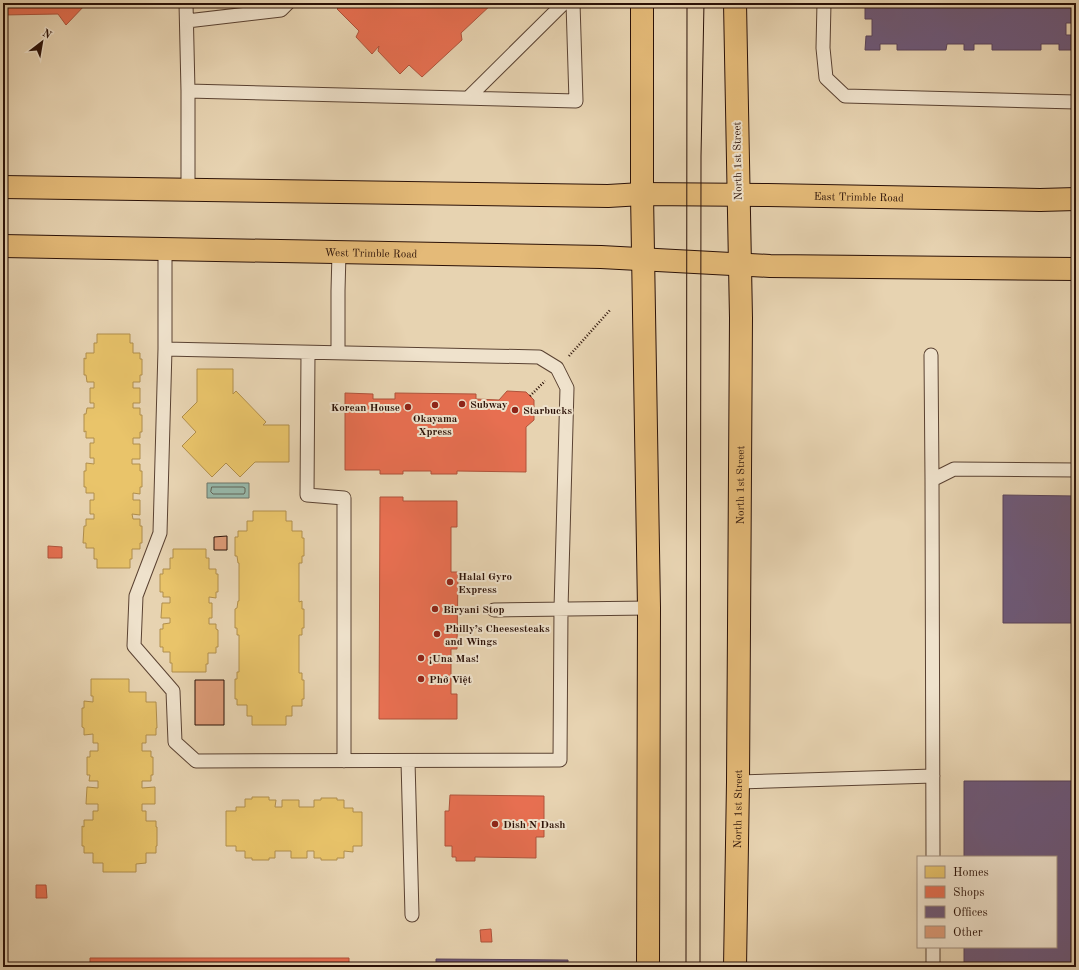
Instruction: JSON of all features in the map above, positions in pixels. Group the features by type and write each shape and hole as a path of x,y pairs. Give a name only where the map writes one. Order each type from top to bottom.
{"main road":[{"path":"642,3 642,194 649,608 648,967"},
{"name":"North 1st Street","path":"735,967 738,782 741,318 736,3"},
{"path":"3,187 608,196 642,194"},
{"name":"East Trimble Road","path":"642,194 1076,199"},
{"name":"West Trimble Road","path":"3,246 593,257 739,266"},
{"path":"739,266 1076,269"}],"lane":[{"path":"186,3 188,189"},
{"path":"187,21 281,10 288,3"},
{"path":"468,98 564,3"},
{"path":"188,91 576,101 573,3"},
{"path":"824,3 823,48 826,78 845,96 1076,102"},
{"path":"165,249 165,349 160,533 136,596 134,646 173,691 175,742 196,761 560,760 561,609 567,388 557,368 538,357 165,349"},
{"path":"338,353 338,291 340,253"},
{"path":"308,353 307,495 344,498 344,761"},
{"path":"931,355 933,856"},
{"path":"932,480 954,469 1076,470"},
{"path":"494,610 649,608"},
{"path":"408,761 412,915"},
{"path":"738,782 933,776"},
{"path":"933,948 933,967"}],"path":[{"path":"530,396 611,309"}],"water":[{"path":"207,483 249,483 249,498 207,498"}],"building: Homes":[{"path":"97,334 130,334 130,343 133,343 133,353 140,353 140,359 142,359 142,375 140,375 140,382 133,382 133,388 140,388 140,403 133,403 133,408 140,408 140,415 142,415 142,432 140,432 140,438 133,438 133,444 140,444 140,459 132,459 132,464 140,464 140,471 142,471 142,487 140,487 140,494 133,493 133,500 140,500 140,515 132,514 133,519 140,519 140,526 142,526 142,543 140,543 140,549 132,549 130,568 97,568 97,559 94,559 94,548 86,548 86,543 83,543 86,519 94,519 94,514 90,514 90,500 94,500 94,493 86,493 86,487 84,487 84,471 86,471 86,463 94,464 94,458 90,458 90,443 94,443 94,438 86,438 86,431 84,432 84,414 86,414 87,408 94,408 94,403 90,403 90,388 94,388 94,382 87,382 86,375 84,375 84,358 86,359 86,353 94,353 94,343 97,343"},
{"path":"197,369 233,369 233,394 236,391 266,422 263,425 289,425 289,462 255,462 240,477 226,463 212,477 182,446 196,432 182,417 197,402"},
{"path":"253,511 286,511 286,521 292,521 292,531 302,531 302,538 304,538 304,556 302,556 302,563 299,563 299,602 302,601 302,609 304,609 304,628 302,628 302,635 299,635 299,673 302,673 302,680 304,680 304,699 302,699 302,706 292,706 292,716 286,716 286,725 252,725 252,716 247,716 247,705 237,705 237,699 235,699 235,679 237,679 237,672 239,672 239,635 237,635 237,628 235,628 235,609 237,608 239,601 239,563 237,556 235,556 235,537 238,537 238,531 247,531 247,521 253,521"},
{"path":"173,549 206,549 206,558 209,558 209,569 216,569 216,574 218,574 218,592 216,592 216,598 209,597 209,603 212,603 212,618 209,618 209,624 216,624 216,629 218,630 218,647 216,647 216,653 208,653 206,672 172,672 170,652 163,652 163,647 160,647 160,629 163,629 163,624 170,623 170,618 161,618 162,603 170,603 170,597 163,597 163,592 160,592 160,574 163,574 163,569 170,569 170,558 173,558"},
{"path":"91,679 129,679 129,692 146,692 146,702 156,702 156,735 146,735 146,743 142,743 142,751 151,751 151,757 153,757 153,775 151,775 151,781 142,781 142,788 155,787 155,804 142,804 142,811 146,811 146,821 156,821 157,846 156,853 146,853 146,863 136,864 136,872 103,872 103,863 93,863 93,853 84,853 84,846 82,846 82,826 84,827 84,820 93,820 93,811 98,811 98,804 86,804 87,787 98,788 98,781 89,781 90,775 87,775 87,757 90,757 90,751 98,751 98,743 93,743 93,734 84,735 84,728 82,727 82,708 84,708 84,701 93,702 93,696 91,696"},
{"path":"252,797 269,797 269,800 276,800 275,807 282,807 282,800 299,800 299,807 314,807 314,800 321,800 321,798 337,798 337,800 344,800 344,808 353,808 353,812 362,812 362,846 353,846 353,852 344,851 344,858 337,858 337,860 321,860 321,858 314,858 314,851 307,851 307,858 291,858 291,851 275,851 275,858 269,858 269,860 252,860 252,858 245,858 245,851 236,851 236,846 226,846 226,811 236,811 236,807 245,807 245,799 252,799"}],"building: Shops":[{"path":"3,3 87,3 66,25 58,14 3,15"},
{"path":"343,3 493,3 461,33 462,40 422,77 409,65 400,74 378,51 379,46 372,54 356,37 359,31 337,9"},
{"path":"507,391 526,392 534,400 534,420 526,427 526,472 457,471 457,474 431,474 431,471 403,471 403,474 380,474 380,470 345,470 345,393 373,394 373,399 395,399 395,393 476,394 476,399 499,400"},
{"path":"380,497 403,497 403,501 457,501 457,527 451,527 451,572 458,572 457,649 451,649 451,694 457,694 457,719 379,719"},
{"path":"48,546 62,547 62,558 48,558"},
{"name":"Dish N Dash","path":"450,795 544,796 544,837 536,837 536,858 475,857 475,861 456,861 456,857 452,857 452,846 445,846 445,811 449,811"},
{"path":"36,885 46,885 47,898 36,898"},
{"path":"491,929 492,942 481,942 480,930"},
{"path":"90,958 349,958 349,967 90,967"}],"building: Offices":[{"path":"865,3 1072,3 1072,23 1066,23 1066,35 1072,35 1072,50 1059,50 1059,44 1041,44 1041,50 992,50 992,44 974,44 974,50 964,50 964,44 947,44 946,50 897,50 897,44 880,44 880,50 865,50 866,36 872,36 872,19 865,19"},
{"path":"1003,495 1076,496 1076,623 1003,623"},
{"path":"964,781 1076,781 1076,967 964,967 964,948 1057,948 1057,856 964,856"},
{"path":"436,959 568,960 568,967 436,967"}],"building: Other":[{"path":"227,536 227,550 214,550 214,537"},
{"path":"195,680 224,680 224,725 195,725"}],"tram line":[{"path":"686,967 687,3"},
{"path":"700,967 701,156 704,3"}],"place":[{"name":"Subway","path":"462,404"},
{"name":"Okayama Xpress","path":"435,405"},
{"name":"Korean House","path":"408,407"},
{"name":"Starbucks","path":"515,410"},
{"name":"Halal Gyro Express","path":"450,582"},
{"name":"Biryani Stop","path":"435,609"},
{"name":"Philly’s Cheesesteaks and Wings","path":"437,634"},
{"name":"¡Una Mas!","path":"421,658"},
{"name":"Phở Việt","path":"421,679"},
{"name":"Dish N Dash","path":"495,824"}]}
